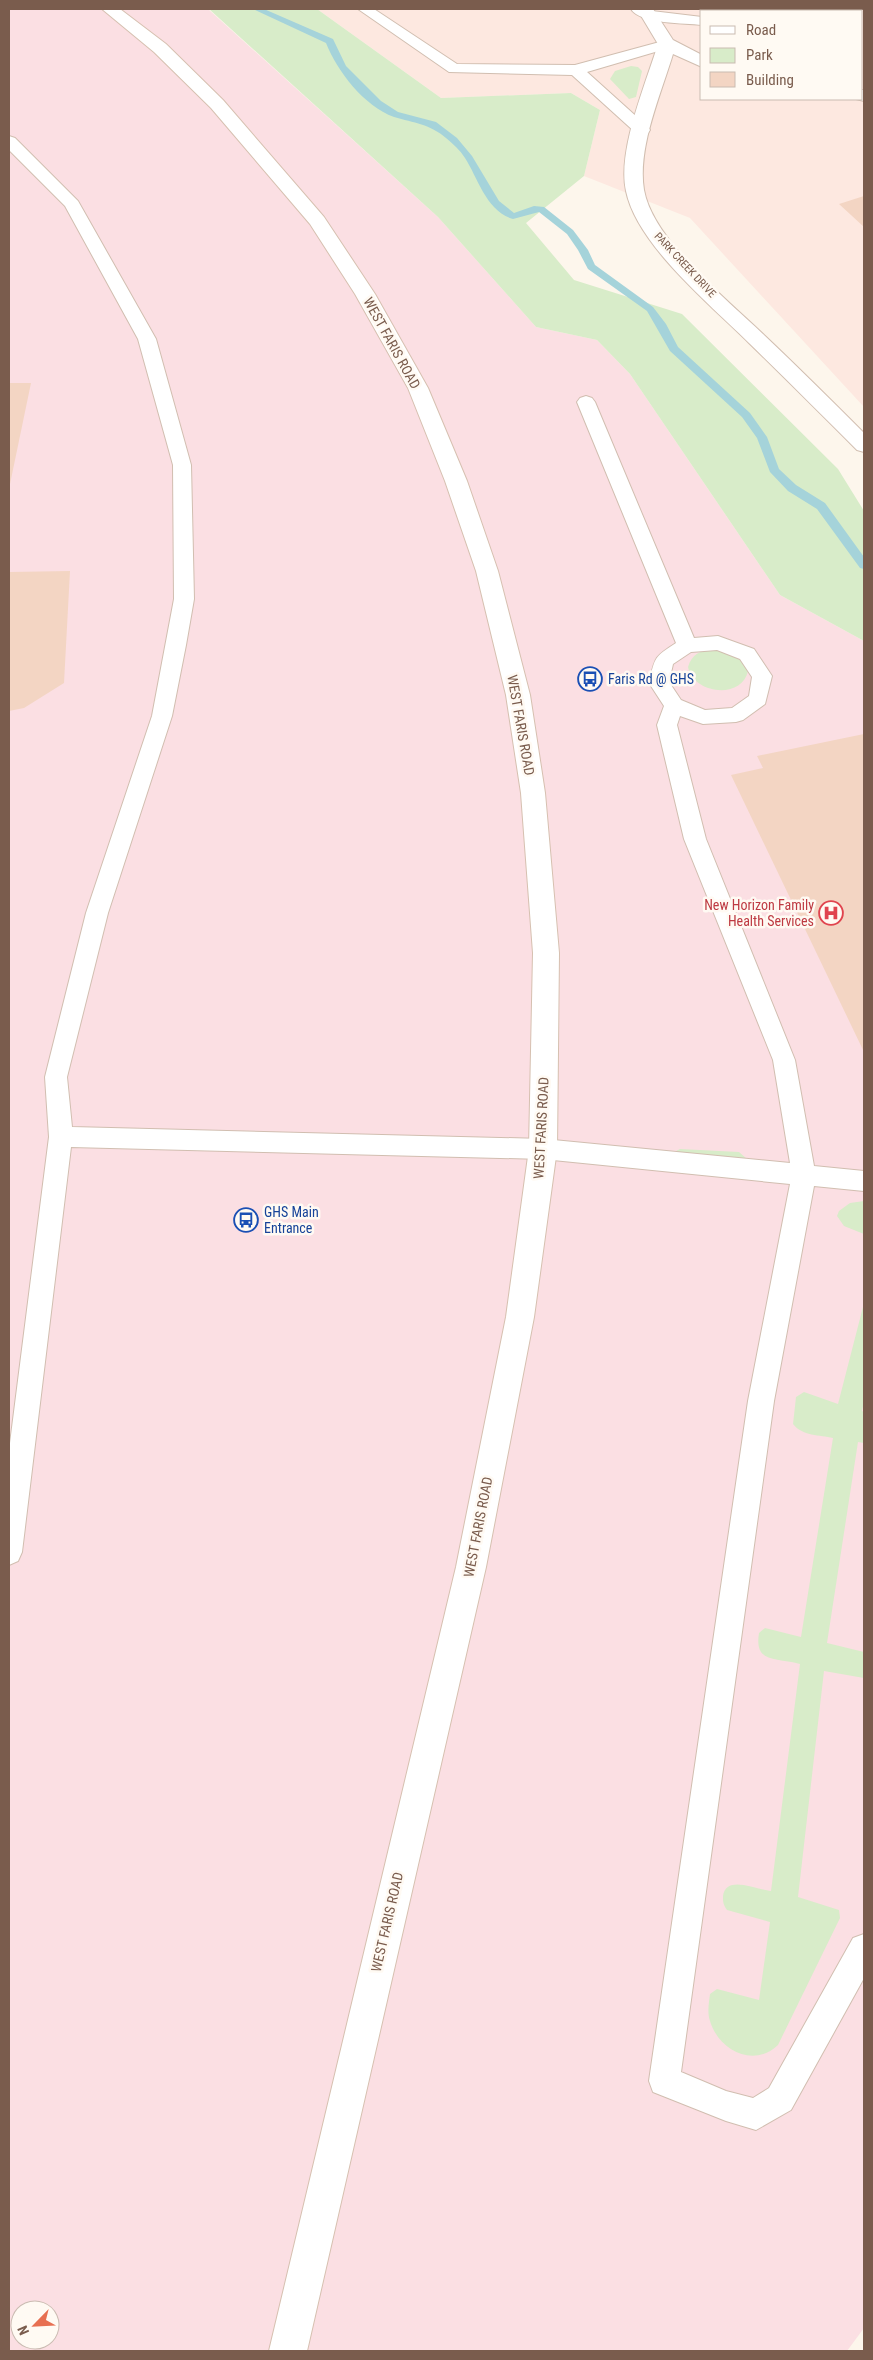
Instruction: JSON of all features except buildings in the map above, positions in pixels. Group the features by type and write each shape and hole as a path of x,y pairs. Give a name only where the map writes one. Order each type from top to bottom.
{"main road":[{"name":"WEST FARIS ROAD","path":"110,9 160,48 217,104 317,221 365,294 418,388 456,481 487,571 518,695 533,793 546,952 542,1150 520,1317 471,1567 291,2346"},
{"path":"644,11 667,44 700,61"},
{"name":"PARK CREEK DRIVE","path":"667,44 642,130 634,169 636,192 647,221 654,232 683,265 864,445"}],"lane":[{"path":"365,9 454,69 576,70 667,44"},
{"path":"644,11 700,21"},
{"path":"576,70 642,130"},
{"path":"9,141 72,204 147,339 182,465 184,599 162,716 97,913 56,1077 61,1137 9,1552"},
{"path":"586,402 687,645"},
{"path":"718,643 747,654 762,676 758,699 736,715 703,717 674,705 659,683 664,660 687,645 718,643"},
{"path":"674,705 667,725 694,839 784,1060 804,1175 762,1401 664,2081 726,2106 756,2114 780,2099 864,1949"},
{"path":"61,1137 542,1150 864,1181"}],"shaded area":[{"path":"9,9 208,9 438,217 536,327 597,340 630,374 780,595 864,641 864,2328 847,2351 9,2351"},
{"path":"317,9 864,9 864,407 690,218 584,176 600,110 571,93 441,98"}],"green space":[{"path":"209,9 317,9 441,98 571,93 600,110 584,176 526,223 574,280 682,314 838,469 864,511 864,641 780,595 630,374 597,340 536,327 438,217"},
{"path":"631,66 638,67 642,71 636,97 629,99 610,79 615,71"},
{"path":"713,648 742,656 748,671 744,680 737,686 728,690 708,688 692,676 688,667 694,656"},
{"path":"680,1149 739,1152 747,1159 674,1152"},
{"path":"864,1201 864,1234 844,1226 837,1216 839,1211 850,1203"},
{"path":"864,1303 864,1402 862,1411 864,1412 864,1443 858,1442 827,1643 864,1652 864,1678 824,1671 798,1897 839,1910 840,1918 778,2045 769,2052 759,2055 748,2055 738,2053 729,2048 715,2032 709,2015 710,1994 717,1989 759,2000 770,1922 727,1910 723,1896 725,1889 736,1884 771,1891 800,1664 763,1655 758,1643 759,1633 765,1628 801,1637 833,1438 806,1433 793,1424 796,1397 804,1392 838,1404"}],"waterway":[{"path":"257,9 330,41 336,57 343,68 378,103 395,114 428,122 446,133 468,156 490,194 504,210 513,216 534,209 541,209 570,232 583,250 591,267 650,309 661,324 674,349 746,415 762,437 774,470 792,488 821,506 864,565"}],"place":[{"name":"Faris Rd @ GHS","path":"590,679"},
{"name":"New Horizon Family Health Services","path":"831,913"},
{"name":"GHS Main Entrance","path":"246,1220"}]}
